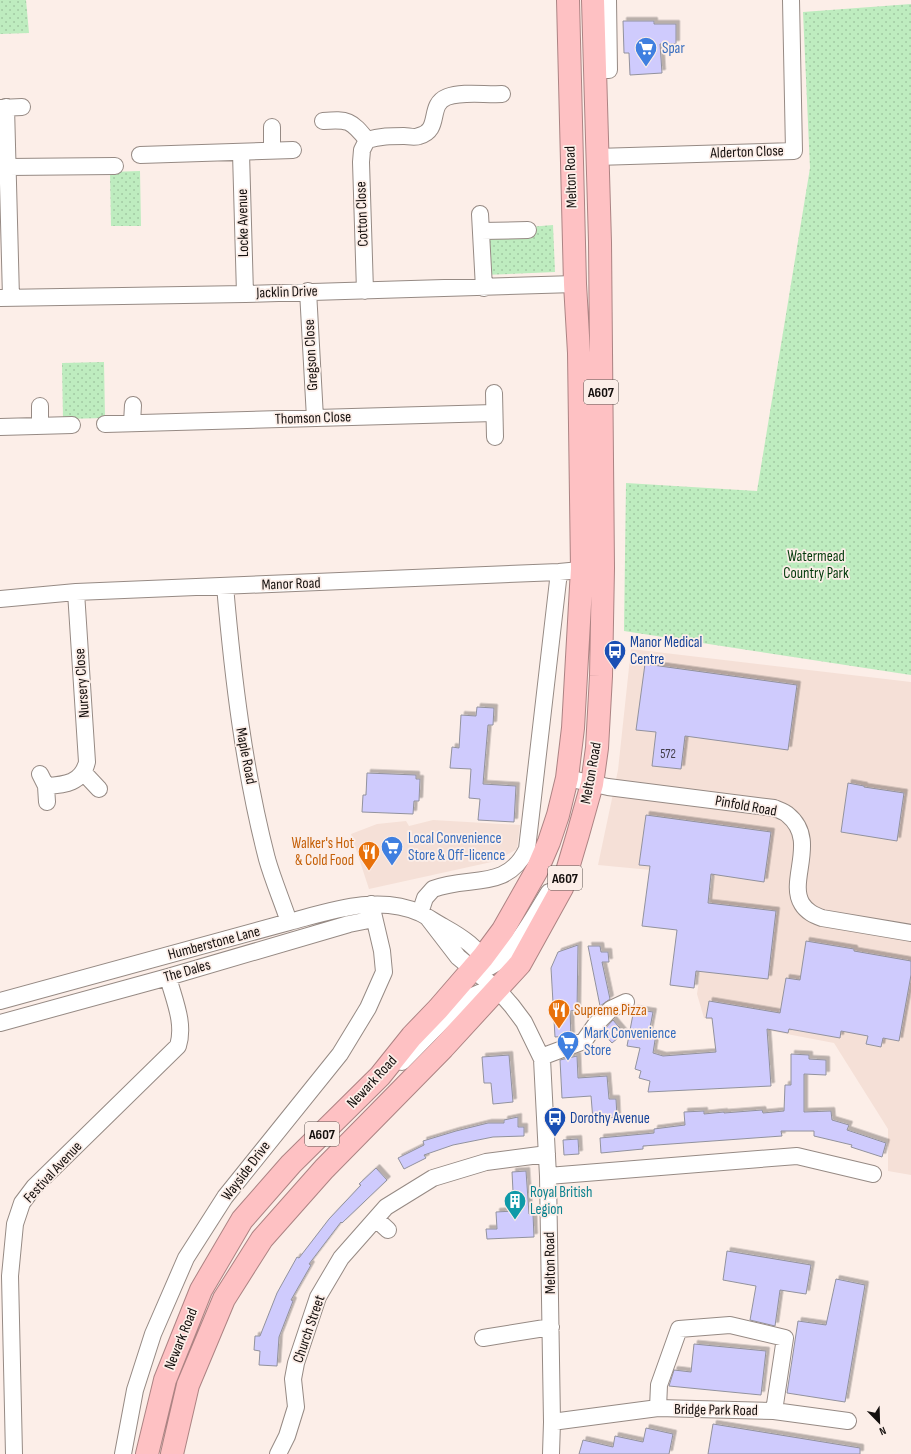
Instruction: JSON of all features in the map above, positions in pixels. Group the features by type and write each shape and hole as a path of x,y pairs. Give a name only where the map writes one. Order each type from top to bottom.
{"highway":[{"name":"Melton Road","path":"520,964 562,888 592,784 599,707 593,569 575,284 568,0"},
{"path":"568,47 576,38 577,0"},
{"name":"Melton Road","path":"549,842 567,778 593,569 600,286 593,0"},
{"name":"Melton Road","path":"580,353 589,346 591,299 600,286"},
{"name":"Newark Road","path":"147,1454 165,1380 201,1290 242,1220 291,1164 380,1076 412,1036 481,964 522,899 549,842"},
{"name":"Newark Road","path":"172,1454 188,1385 224,1299 262,1239 324,1168 498,990 520,964"}],"street":[{"path":"595,70 610,70 608,0"},
{"name":"Alderton Close","path":"596,157 794,151 791,0"},
{"path":"323,121 342,120 356,125 367,140 380,136 418,136 427,132 433,126 436,109 440,101 457,95 492,99"},
{"path":"6,298 9,107"},
{"path":"272,127 272,151"},
{"name":"Cotton Close","path":"365,291 361,162 362,150 367,140"},
{"path":"140,155 157,160 293,150"},
{"name":"Locke Avenue","path":"241,153 245,294"},
{"path":"8,167 98,159 115,166"},
{"path":"480,214 484,288"},
{"path":"481,231 528,230"},
{"name":"Jacklin Drive","path":"6,298 245,294 308,291 484,288 575,284"},
{"name":"Gregson Close","path":"308,291 315,418"},
{"path":"494,393 495,437"},
{"path":"132,423 133,405"},
{"path":"40,406 40,426"},
{"name":"Thomson Close","path":"105,424 494,414"},
{"path":"0,427 72,425"},
{"name":"Manor Road","path":"0,599 76,592 559,572 593,569"},
{"path":"559,572 527,848 517,866 503,876 432,889 425,898 424,916 458,957 481,964 499,961 524,931 572,855"},
{"name":"Maple Road","path":"225,586 232,673 242,739 268,860 289,922"},
{"name":"Nursery Close","path":"76,592 87,762 84,773"},
{"path":"44,787 72,783 84,773 99,789"},
{"name":"Pinfold Road","path":"567,778 592,784 774,808 788,815 797,826 803,844 798,894 802,904 810,913 822,918 911,933"},
{"name":"Humberstone Lane","path":"0,1001 289,922 373,912 388,904 424,916"},
{"name":"The Dales","path":"0,1023 168,977 349,924 373,912"},
{"name":"Wayside Drive","path":"123,1454 135,1390 148,1348 186,1258 225,1197 340,1054 368,1008 384,972 382,951 373,912"},
{"name":"Melton Road","path":"481,964 498,990 524,1022 541,1057 544,1084 548,1176 551,1327 551,1454"},
{"name":"Festival Avenue","path":"14,1454 10,1276 15,1224 22,1203 34,1187 178,1046 181,1034 181,1023 168,977"},
{"name":"A607","path":"380,1076 407,1058 463,1000 479,993 498,990"},
{"path":"541,1057 584,1041 596,1024 611,1009 626,1002"},
{"name":"Church Street","path":"278,1454 288,1436 296,1408 293,1379 296,1364 318,1297 341,1258 386,1207 433,1178 486,1162 547,1154"},
{"path":"548,1176 798,1156 873,1174"},
{"path":"376,1219 388,1230"},
{"name":"Bridge Park Road","path":"658,1408 659,1384 680,1329 730,1325 785,1338 774,1411"},
{"path":"483,1338 551,1327"},
{"name":"Bridge Park Road","path":"552,1422 658,1408 774,1411 848,1421"}],"shaded area":[{"path":"631,649 911,682 911,1175 888,1171 888,1129 834,1043 704,1018 697,994 714,876 598,865 618,770"},
{"path":"433,820 520,825 517,849 496,861 369,889 351,834 377,824 406,821 409,826"}],"green space":[{"path":"0,0 26,0 29,33 0,34"},
{"name":"Watermead Country Park","path":"911,4 911,675 624,631 626,483 757,491 810,168 803,12"},
{"path":"140,171 141,226 111,226 110,172"},
{"path":"553,225 555,272 483,275 481,231"},
{"path":"104,362 105,418 63,419 62,363"}],"building":[{"path":"623,21 654,21 654,24 676,24 676,44 660,44 662,73 630,75 629,53 624,53"},
{"path":"645,664 797,685 788,750 685,736 681,769 652,766 656,732 636,730"},
{"path":"477,707 494,708 493,725 488,725 483,784 516,786 514,822 478,820 480,799 469,798 471,769 450,768 452,747 459,748 461,715 476,716"},
{"path":"367,773 416,775 416,779 420,779 419,801 414,801 413,814 362,812 363,795 366,795"},
{"path":"848,783 904,793 897,841 841,832"},
{"path":"646,815 771,832 764,882 711,874 708,903 776,911 768,979 696,971 694,988 670,985 677,930 642,926 650,866 639,865"},
{"path":"806,941 911,961 911,975 899,1041 883,1038 881,1047 866,1044 868,1036 841,1031 840,1038 789,1029 788,1033 767,1029 771,1086 648,1092 650,1081 639,1078 641,1071 635,1069 640,1048 627,1046 634,1009 653,1012 649,1033 656,1034 653,1053 663,1056 716,1052 712,1018 706,1018 709,1001 780,1013 786,978 800,980"},
{"path":"578,945 577,1010 570,1011 571,1036 555,1037 551,968 558,952"},
{"path":"588,946 600,946 601,952 608,952 609,962 602,962 610,999 600,1006"},
{"path":"613,1020 624,1033 612,1043 602,1032"},
{"path":"791,1054 809,1055 809,1059 826,1060 826,1075 804,1074 804,1112 831,1111 832,1120 849,1125 847,1130 886,1143 882,1157 851,1147 852,1145 814,1136 814,1131 781,1131 782,1136 643,1146 643,1149 601,1153 600,1138 654,1133 654,1129 685,1125 684,1112 704,1111 704,1114 762,1110 763,1113 784,1111 785,1085 791,1085"},
{"path":"509,1055 513,1102 493,1104 491,1083 484,1083 482,1057"},
{"path":"577,1056 578,1078 607,1076 609,1099 616,1099 617,1117 593,1120 591,1096 562,1098 560,1060"},
{"path":"518,1117 518,1127 524,1127 524,1136 493,1137 453,1145 424,1155 426,1158 404,1169 398,1158 424,1145 423,1141 488,1123 504,1123 504,1120"},
{"path":"578,1139 579,1154 564,1155 563,1140"},
{"path":"376,1168 387,1180 342,1223 341,1222 309,1264 311,1265 291,1300 293,1301 279,1337 277,1366 259,1365 260,1351 254,1350 255,1336 260,1336 277,1293 297,1257 299,1258 329,1219 361,1185 359,1184"},
{"name":"Royal British Legion","path":"526,1171 529,1214 533,1214 534,1237 487,1239 486,1229 497,1229 496,1212 514,1211 512,1172"},
{"path":"727,1251 811,1265 806,1294 780,1290 775,1326 750,1320 756,1286 723,1280"},
{"path":"836,1279 865,1285 845,1402 787,1393 798,1321 826,1325"},
{"path":"694,1344 766,1351 761,1395 669,1386 674,1370 691,1372"},
{"path":"713,1424 860,1448 860,1454 708,1454"},
{"path":"646,1428 673,1434 669,1454 579,1454 583,1440 613,1447 615,1436 643,1442"}],"place":[{"name":"Spar","path":"646,68"},
{"name":"Manor Medical Centre","path":"615,670"},
{"name":"Local Convenience Store & Off-licence","path":"392,866"},
{"name":"Walker's Hot & Cold Food","path":"369,872"},
{"name":"Supreme Pizza","path":"559,1030"},
{"name":"Mark Convenience Store","path":"568,1062"},
{"name":"Dorothy Avenue","path":"555,1138"},
{"name":"Royal British Legion","path":"515,1220"}]}
